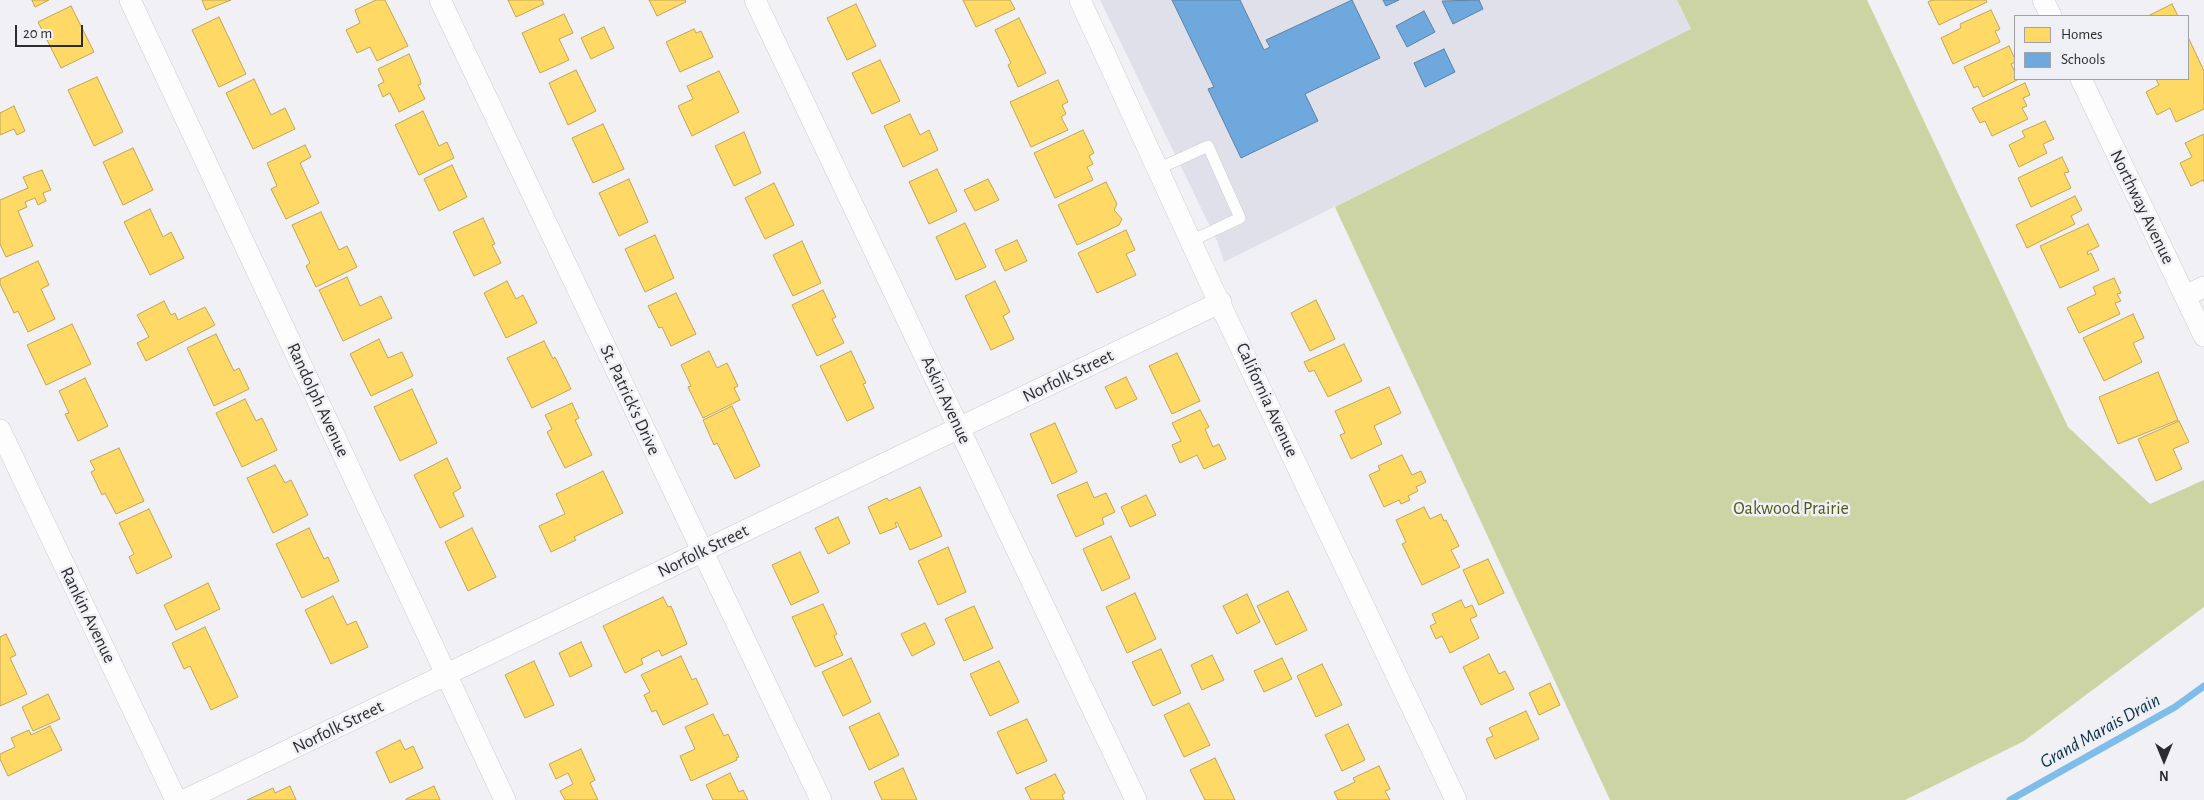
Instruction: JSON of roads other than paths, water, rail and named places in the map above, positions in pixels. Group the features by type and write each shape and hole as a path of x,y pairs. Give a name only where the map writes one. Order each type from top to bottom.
{"street":[{"name":"Randolph Avenue","path":"130,0 505,800"},
{"name":"St. Patrick's Drive","path":"440,0 821,800"},
{"name":"Askin Avenue","path":"755,0 1136,800"},
{"name":"California Avenue","path":"1080,0 1191,241 1456,800"},
{"path":"2043,0 2050,15"},
{"name":"Northway Avenue","path":"2081,80 2204,336"},
{"path":"2185,296 2204,287"},
{"name":"Norfolk Street","path":"185,800 1221,302"},
{"name":"Rankin Avenue","path":"0,430 176,800"}],"lane":[{"path":"1158,169 1208,146 1240,218 1191,241"}],"waterway":[{"name":"Grand Marais Drain","path":"2010,800 2175,707 2204,686"}],"park label":[{"name":"Oakwood Prairie","path":"1791,509"}]}
